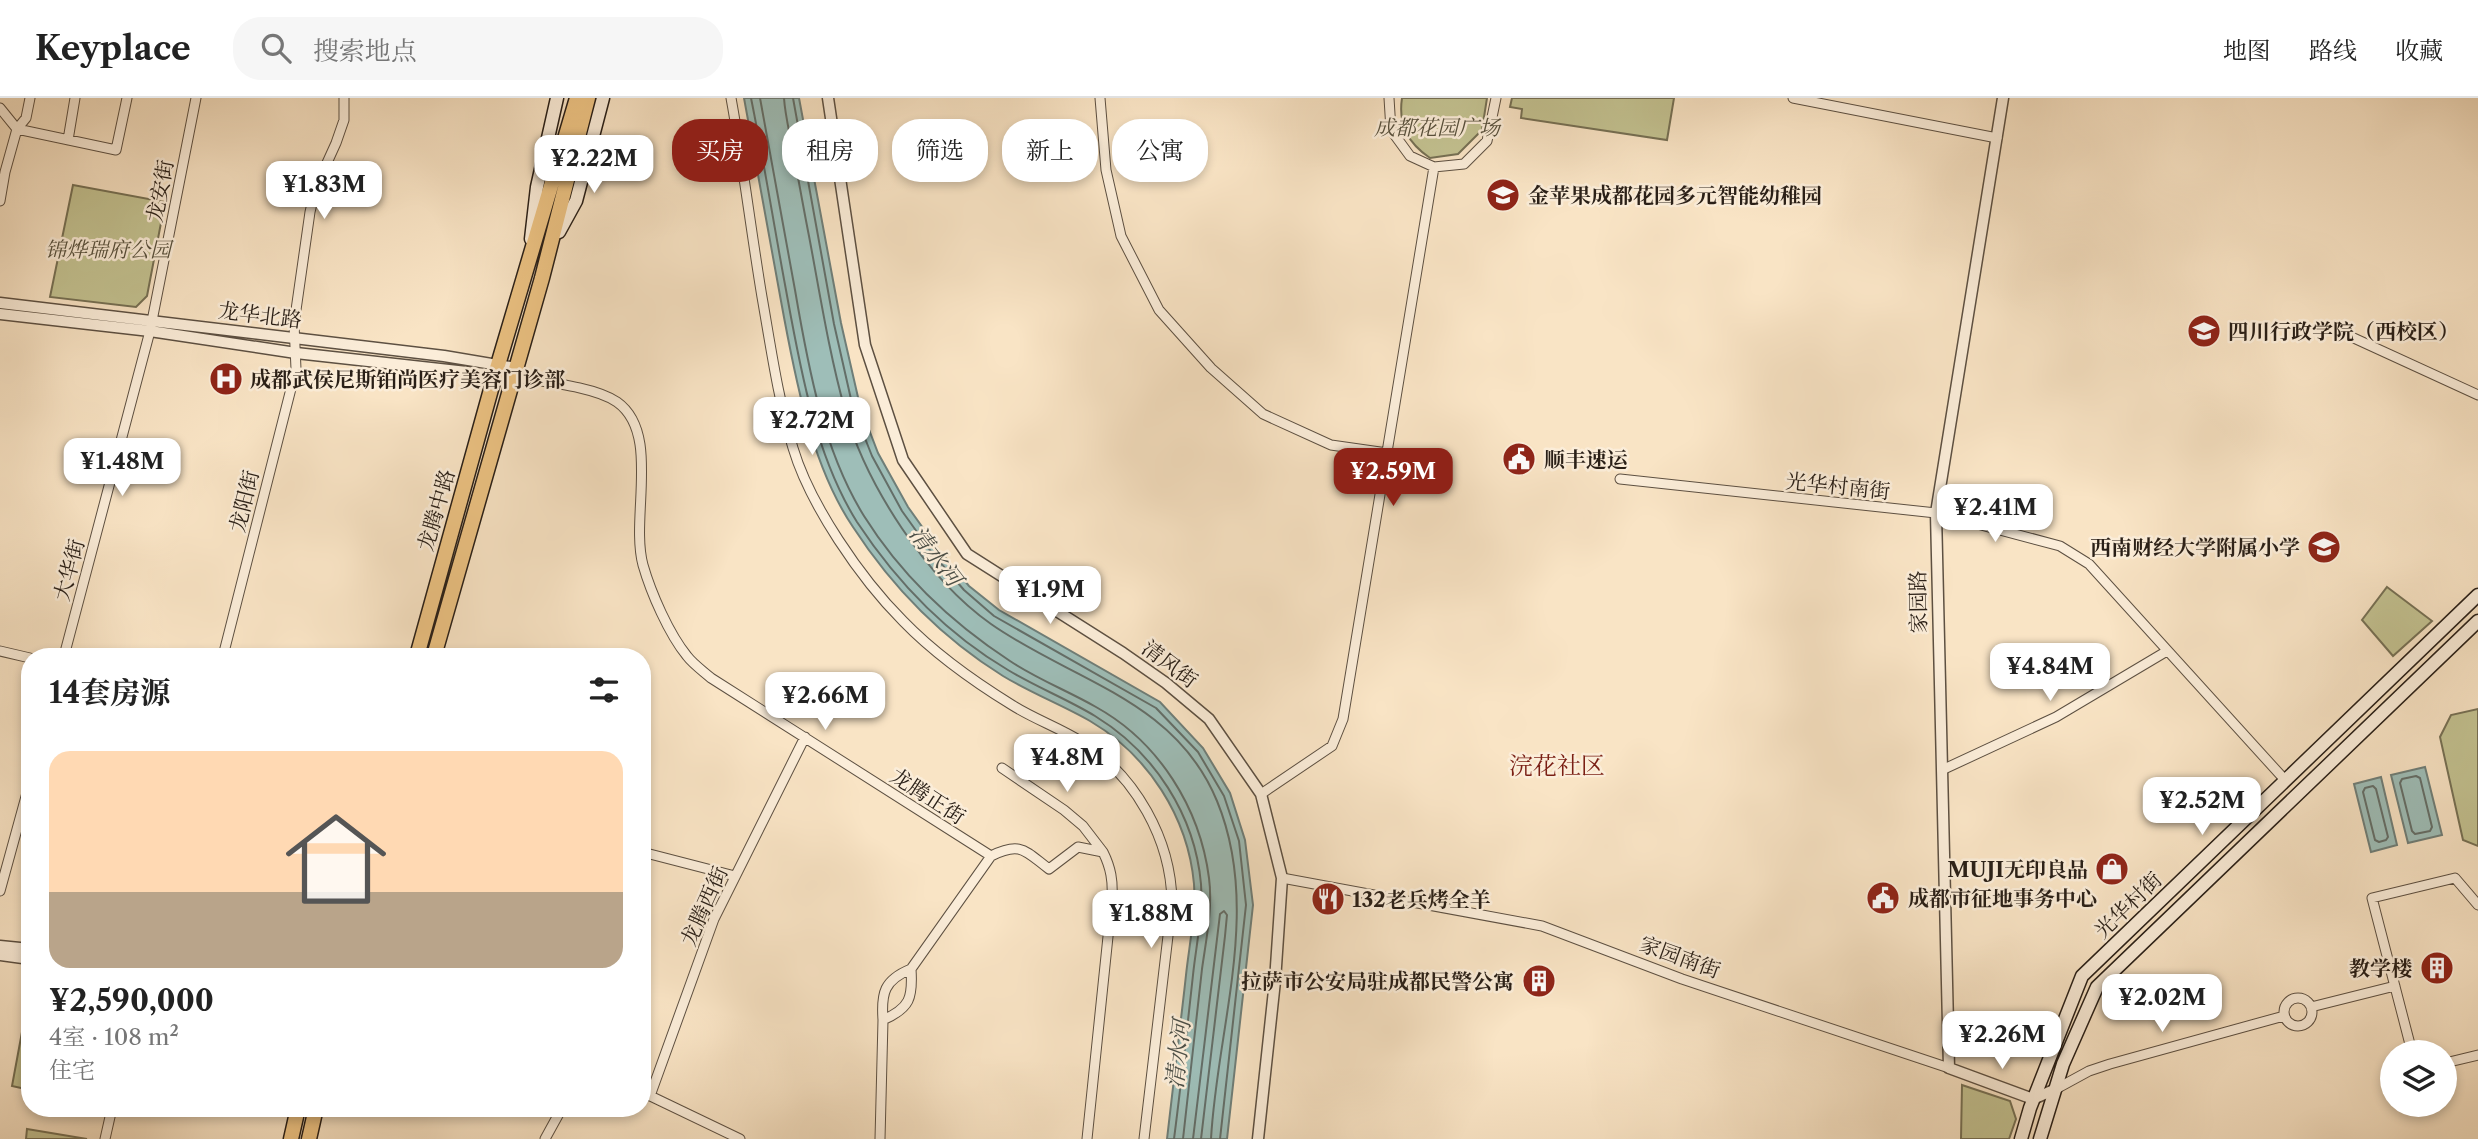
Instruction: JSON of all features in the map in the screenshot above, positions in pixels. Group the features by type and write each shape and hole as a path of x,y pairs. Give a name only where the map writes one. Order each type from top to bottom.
{"main road":[{"path":"527,272 537,187 557,98"},
{"name":"龙腾中路","path":"419,648 577,98"},
{"name":"龙腾中路","path":"436,648 542,278 588,98"},
{"path":"542,278 561,224 576,201 603,98"},
{"name":"光华村街","path":"2021,1139 2033,1099 2082,976 2478,595"},
{"name":"光华村街","path":"2040,1139 2063,1064 2097,987 2478,621"},
{"path":"291,1139 296,1117"},
{"path":"309,1139 314,1117"}],"street":[{"path":"0,201 5,172 18,129 26,118 30,98"},
{"path":"68,140 75,98"},
{"path":"0,108 18,129 116,150 127,98"},
{"name":"龙安街","path":"151,327 197,98"},
{"path":"293,339 312,204 316,187 344,120 344,98"},
{"path":"731,98 773,363 790,438 811,492 836,536 902,621 942,656 1014,706 1082,742 1105,759 1140,801 1157,832 1169,866 1172,902 1144,1139"},
{"name":"清风街","path":"828,98 866,345 903,460 967,554 1166,683 1209,719 1261,794 1282,878 1275,981 1258,1139"},
{"path":"1100,98 1106,170 1121,236 1159,310 1211,368 1263,414 1331,445 1387,453"},
{"path":"1390,98 1391,130 1410,156 1434,167 1464,164 1487,141 1496,98"},
{"path":"1793,98 1997,138"},
{"name":"家园路","path":"1949,1069 1936,513 2003,98"},
{"path":"1261,794 1332,746 1339,734 1434,167"},
{"name":"龙华北路","path":"0,303 296,353 515,372"},
{"name":"龙华北路","path":"0,314 293,339 497,370"},
{"name":"大华街","path":"66,648 151,327"},
{"path":"2346,334 2478,395"},
{"name":"龙阳街","path":"225,648 296,369 293,339"},
{"name":"龙腾正街","path":"515,372 584,389 616,401 633,419 640,439 638,533 643,565 663,615 687,657 711,678 990,856"},
{"name":"光华村南街","path":"1620,479 1936,513 2060,546 2089,564 2284,780"},
{"path":"0,651 21,656"},
{"path":"1941,770 2056,717 2167,651"},
{"name":"龙腾西街","path":"651,1081 714,919 805,737"},
{"path":"1002,768 1083,826 1103,852 1112,872 1112,898 1087,1139"},
{"path":"0,891 21,815"},
{"path":"880,1139 882,1003 885,988 896,975 911,970 990,856 1012,847 1020,849 1049,869 1078,847 1084,839 1083,826"},
{"path":"1078,847 1103,852"},
{"path":"651,854 735,876"},
{"name":"家园南街","path":"1282,878 1542,926 1682,979 2033,1099"},
{"path":"2409,1040 2372,898 2455,878 2478,905"},
{"path":"0,946 21,948"},
{"path":"0,955 21,958"},
{"path":"883,1020 896,1014 910,1001 911,970"},
{"path":"2311,1007 2395,986"},
{"path":"2295,997 2305,999 2311,1007 2309,1020 2302,1026 2293,1026 2284,1016 2284,1006 2295,997"},
{"path":"2033,1099 2056,1090 2089,1071 2110,1064 2284,1016"},
{"path":"2457,1060 2478,1055"},
{"path":"651,1096 740,1139"},
{"path":"105,1139 110,1117"},
{"path":"545,1139 557,1117"}],"green space":[{"name":"成都花园广场","path":"1402,98 1487,98 1482,130 1458,154 1430,158 1410,140 1406,132 1402,117"},
{"path":"1512,98 1674,98 1667,140 1521,118 1522,109 1510,107"},
{"name":"锦烨瑞府公园","path":"73,185 165,202 147,296 136,307 50,297"},
{"path":"2387,587 2432,621 2393,656 2362,620"},
{"path":"2478,709 2478,846 2463,840 2440,737 2451,715"},
{"path":"21,1037 21,1088 12,1086"},
{"path":"1962,1085 2010,1101 2016,1119 2009,1139 1961,1139"},
{"path":"27,1129 87,1139 26,1139"}],"water":[{"name":"清水河","path":"744,98 799,98 803,119 782,119 782,182 815,182 841,323 860,406 878,453 908,507 938,549 969,586 999,610 1160,702 1203,748 1230,793 1245,840 1253,905 1227,1139 1167,1139 1194,895 1190,859 1174,812 1147,770 1111,735 1090,721 1003,676 939,628 884,570 853,527 838,501 814,444 790,350 759,182 768,182 768,119 748,119"},
{"path":"2425,767 2442,835 2408,843 2391,775"},
{"path":"2381,777 2397,845 2371,852 2354,784"}],"place":[{"name":"金苹果成都花园多元智能幼稚园","path":"1503,195"},
{"name":"四川行政学院（西校区）","path":"2204,331"},
{"name":"成都武侯尼斯铂尚医疗美容门诊部","path":"226,379"},
{"name":"顺丰速运","path":"1519,459"},
{"name":"西南财经大学附属小学","path":"2324,547"},
{"name":"MUJI无印良品","path":"2112,869"},
{"name":"成都市征地事务中心","path":"1883,898"},
{"name":"132老兵烤全羊","path":"1328,899"},
{"name":"教学楼","path":"2437,968"},
{"name":"拉萨市公安局驻成都民警公寓","path":"1539,981"}],"district":[{"name":"浣花社区","path":"1557,765"}]}
